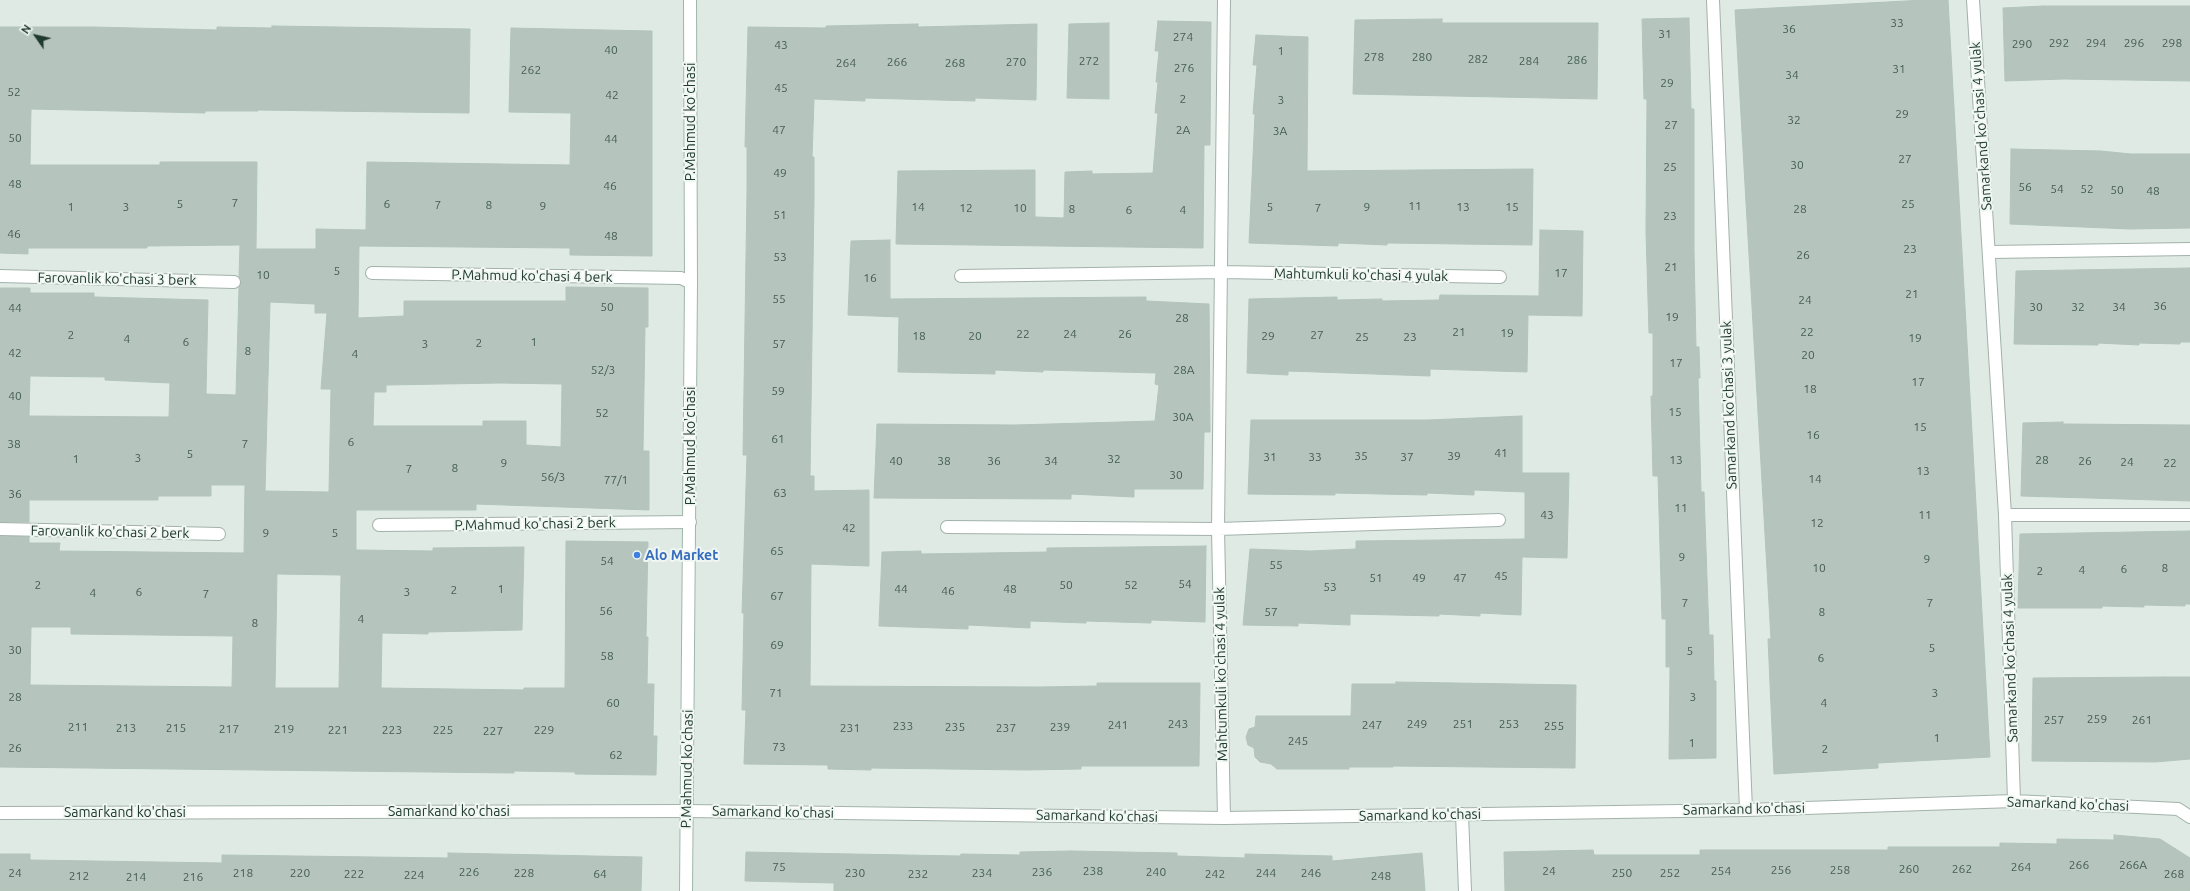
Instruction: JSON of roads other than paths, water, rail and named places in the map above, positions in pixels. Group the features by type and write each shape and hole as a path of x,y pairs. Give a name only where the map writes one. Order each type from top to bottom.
{"street":[{"name":"P.Mahmud ko'chasi","path":"686,891 690,522 690,0"},
{"name":"Mahtumkuli ko'chasi 4 yulak","path":"1224,0 1218,529 1224,818"},
{"name":"Samarkand ko'chasi 3 yulak","path":"1713,0 1746,810"},
{"name":"Samarkand ko'chasi 4 yulak","path":"1973,0 1990,252 2005,515 2014,801"},
{"path":"1990,252 2190,249"},
{"name":"Mahtumkuli ko'chasi 4 yulak","path":"961,276 1222,272 1500,277"},
{"name":"P.Mahmud ko'chasi 4 berk","path":"372,273 681,278 691,283"},
{"name":"Farovanlik ko'chasi 3 berk","path":"0,276 234,282"},
{"path":"2005,515 2190,515"},
{"path":"947,527 1218,529 1499,520"},
{"name":"P.Mahmud ko'chasi 2 berk","path":"379,525 690,522"},
{"name":"Farovanlik ko'chasi 2 berk","path":"0,529 219,534"},
{"name":"Samarkand ko'chasi","path":"0,813 687,811 1224,818 1746,810 2014,801 2178,809 2190,817"},
{"path":"1462,814 1465,891"}],"place":[{"name":"Alo Market","path":"637,555"}]}
